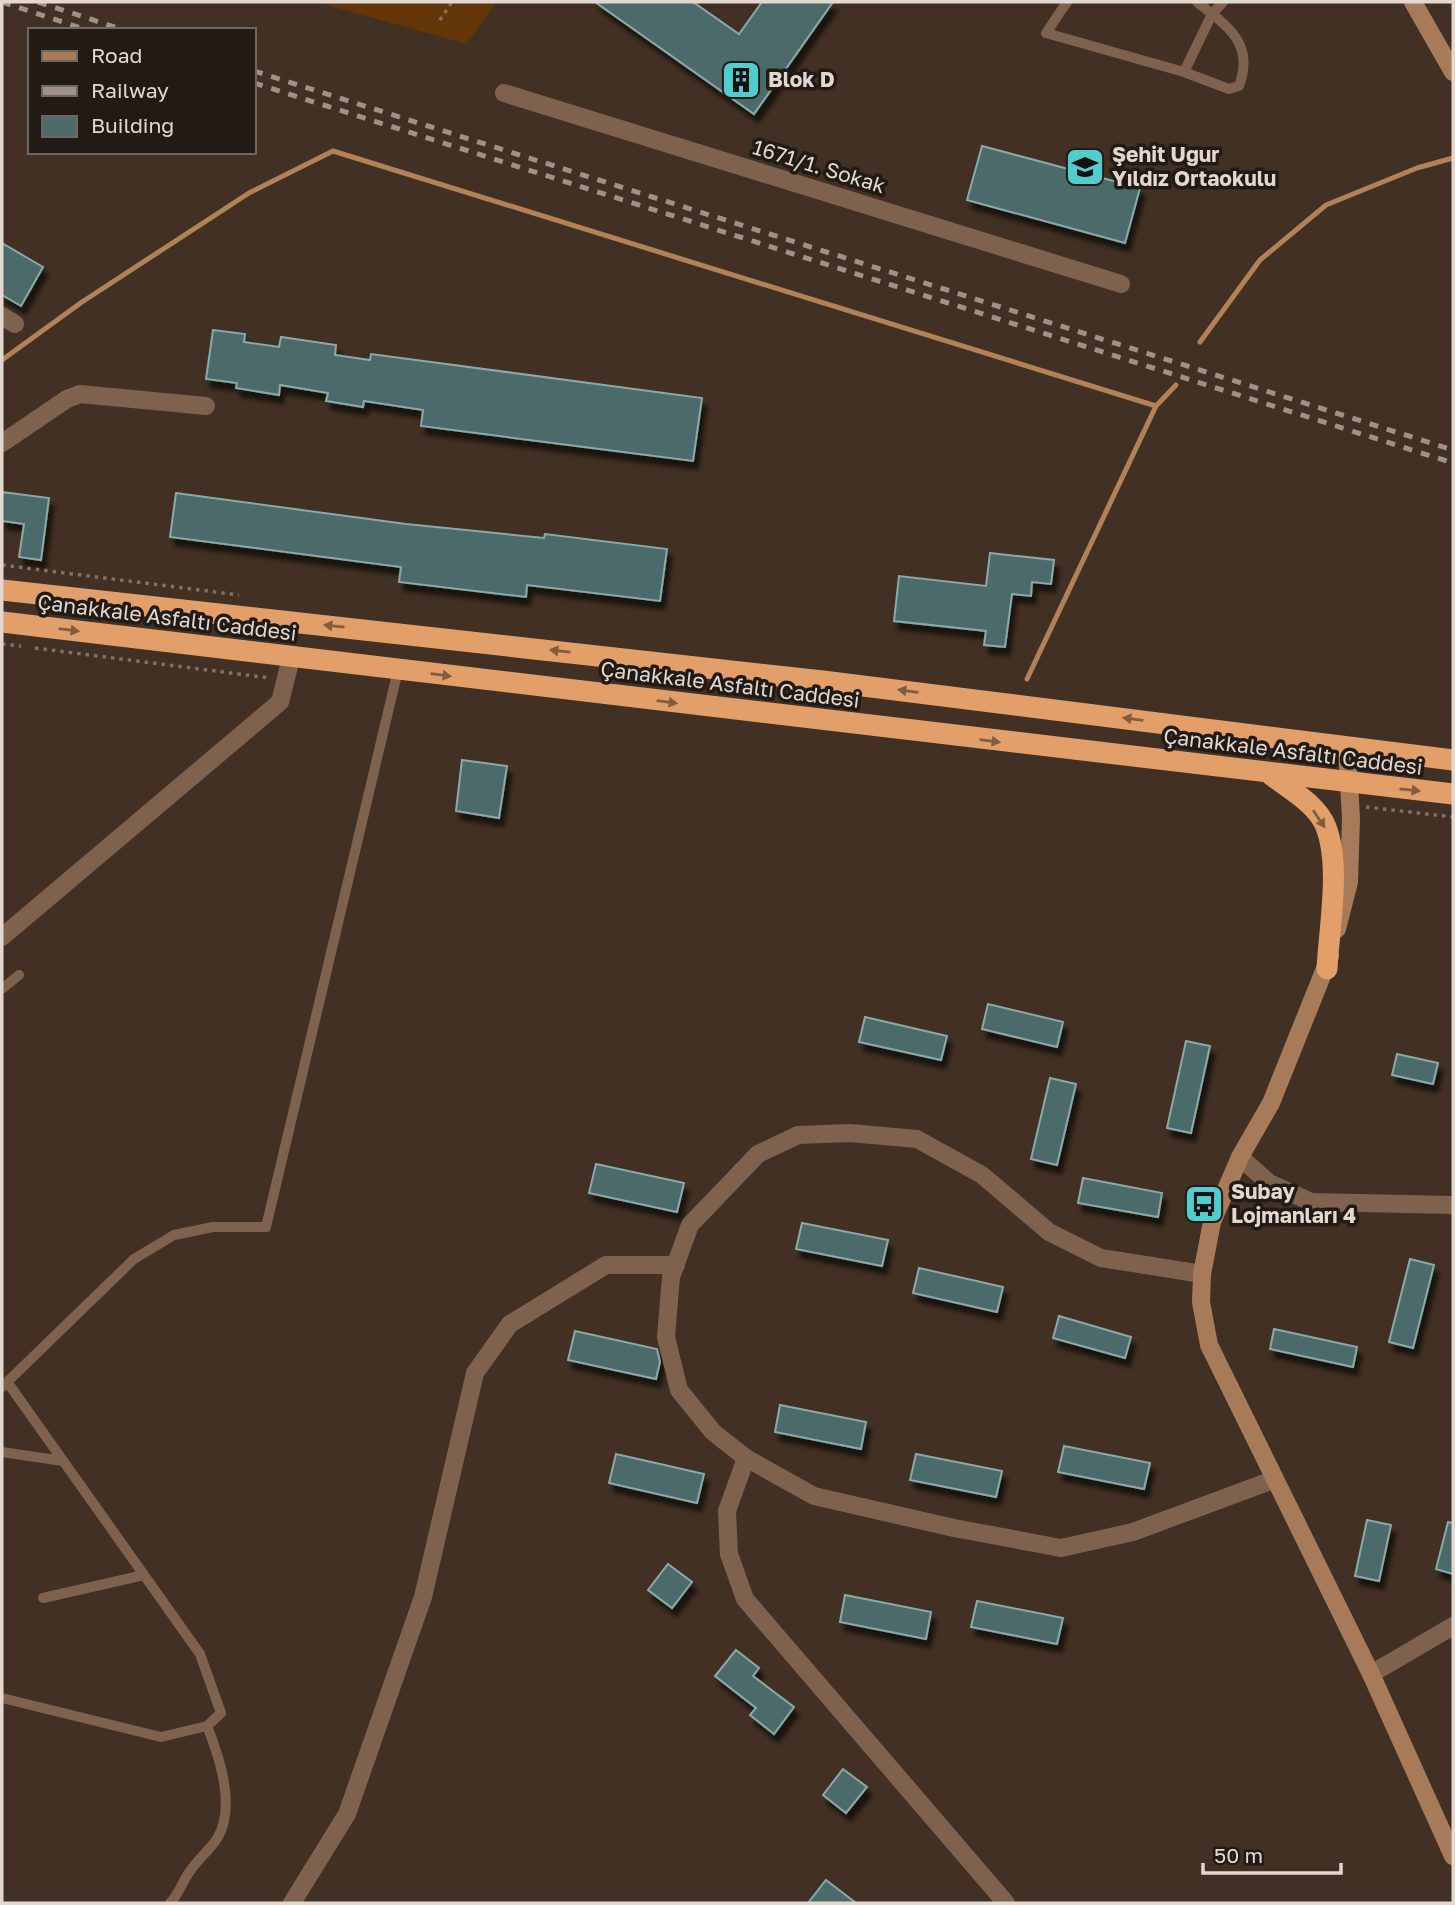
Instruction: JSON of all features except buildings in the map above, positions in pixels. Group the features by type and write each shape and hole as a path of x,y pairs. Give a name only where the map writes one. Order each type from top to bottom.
{"highway":[{"name":"Çanakkale Asfaltı Caddesi","path":"8,589 823,681 1453,760"},
{"name":"Çanakkale Asfaltı Caddesi","path":"2,622 1348,784 1453,794"},
{"path":"1269,774 1310,805 1326,826 1332,866 1327,970"}],"street":[{"path":"1413,2 1453,72"},
{"name":"1671/1. Sokak","path":"504,93 1121,284"},
{"path":"2,443 67,399 80,394 206,406"},
{"path":"2,937 280,702 291,658"},
{"path":"1347,746 1351,819 1349,882 1327,970 1271,1103 1240,1157 1212,1222 1200,1302 1209,1345 1273,1480 1371,1674 1453,1856"},
{"path":"1202,1275 1101,1258 1049,1232 982,1175 918,1139 850,1132 798,1135 758,1154 690,1225 671,1277 666,1337 679,1390 713,1432 746,1458 814,1496 954,1528 1061,1548 1133,1532 1273,1480"},
{"path":"1240,1157 1269,1183 1311,1202 1453,1205"},
{"path":"292,1903 347,1814 418,1610 475,1373 510,1324 606,1265 676,1265"},
{"path":"746,1458 727,1511 729,1553 745,1599 1006,1903"},
{"path":"1371,1674 1453,1626"}],"lane":[{"path":"1067,2 1046,33 1184,72 1229,89 1239,86 1245,69 1241,46 1235,33 1197,2"},
{"path":"1184,72 1212,14 1223,2"},
{"path":"2,1698 160,1737 207,1726 221,1713 200,1654 63,1461 5,1385 134,1259 174,1235 213,1227 266,1227 398,670"},
{"path":"2,989 19,975"},
{"path":"2,1452 63,1461"},
{"path":"43,1598 144,1575"},
{"path":"170,1903 188,1872 218,1837 223,1818 225,1789 221,1760 207,1726"}],"path":[{"path":"440,20 452,2"}],"shaded area":[{"path":"316,2 496,2 467,44"}],"waterway":[{"path":"2,360 82,302 249,193 333,151 1156,406 1176,385"},
{"path":"1200,342 1260,260 1326,205 1417,168 1453,158"},
{"path":"1027,679 1156,406"}],"railway":[{"path":"2,2 81,28"},
{"path":"38,2 118,28"},
{"path":"256,72 1453,450"},
{"path":"256,84 1453,463"}],"place":[{"name":"Blok D","path":"741,80"},
{"name":"Şehit Uğur Yıldız Ortaokulu","path":"1085,167"},
{"name":"Subay Lojmanları 4","path":"1204,1204"}]}
